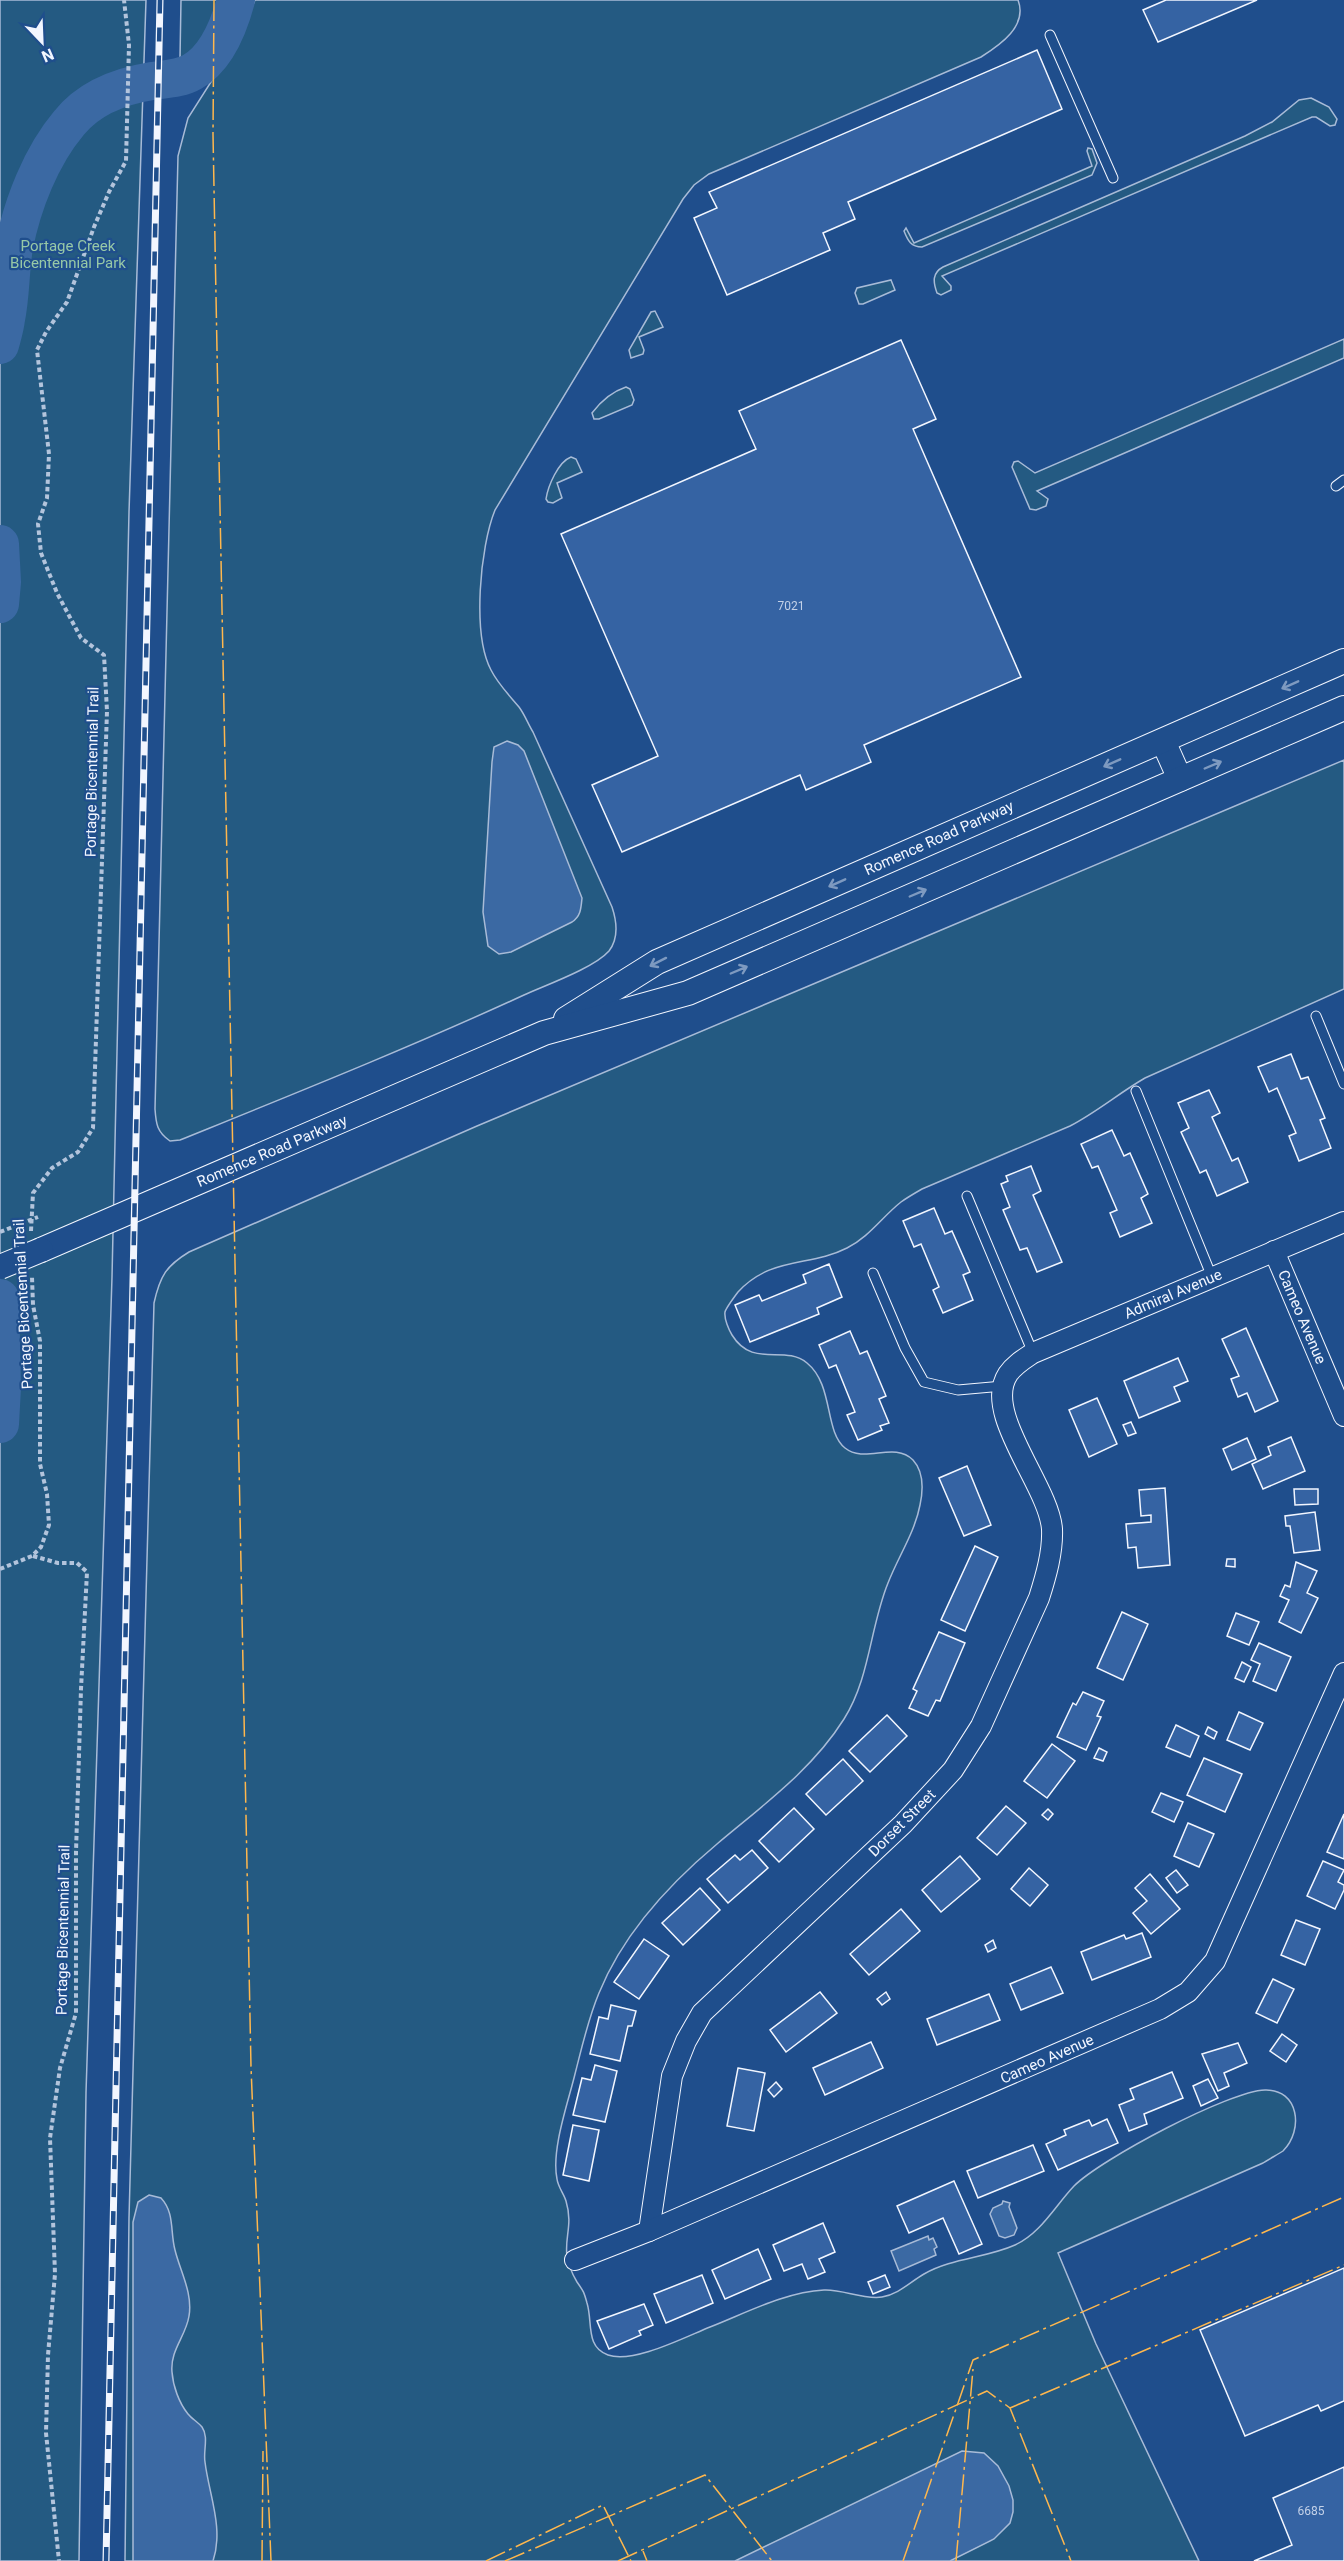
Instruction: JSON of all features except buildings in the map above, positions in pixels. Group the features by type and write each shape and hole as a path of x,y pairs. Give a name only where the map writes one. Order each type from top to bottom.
{"street":[{"name":"Romence Road Parkway","path":"544,1033 657,962 1344,661"},
{"name":"Romence Road Parkway","path":"0,1267 544,1033 688,993 1344,708"},
{"path":"1163,741 1180,779"},
{"name":"Admiral Avenue","path":"1005,1380 1033,1353 1344,1222"},
{"name":"Cameo Avenue","path":"1274,1251 1344,1416"},
{"name":"Dorset Street","path":"649,2231 672,2076 686,2041 702,2013 903,1824 953,1770 981,1726 1040,1598 1049,1559 1052,1528 1048,1511 1006,1416 1001,1398 1005,1380"},
{"name":"Cameo Avenue","path":"575,2260 649,2231 1160,2009 1188,1992 1215,1961 1344,1673"}],"lane":[{"path":"1050,35 1113,178"},
{"path":"1336,486 1344,480"},
{"path":"1316,1016 1344,1084"},
{"path":"1136,1091 1212,1277"},
{"path":"967,1196 1033,1353"},
{"path":"873,1273 905,1348 924,1382 958,1390 1005,1380"}],"path":[{"name":"Portage Bicentennial Trail","path":"59,2561 46,2433 48,2355 55,2274 50,2138 60,2068 76,2013 76,1852 87,1572 77,1563 58,1563 32,1556 41,1547 49,1525 47,1494 40,1455 40,1341 33,1305 35,1252 33,1194 52,1168 78,1152 93,1128 107,711 104,656 81,638 57,593 41,553 38,524 47,498 49,454 37,350 46,332 67,302 94,227 126,161 129,61 124,0"},
{"path":"0,1232 38,1217"},
{"path":"0,1569 32,1556"}],"green space":[{"name":"Portage Creek Bicentennial Park","path":"0,0 146,0 129,512 112,1277 86,2093 79,2561 0,2561"},
{"path":"181,0 224,0 212,34 202,49 188,61 180,58"},
{"path":"255,0 1018,0 1020,9 1016,26 1010,34 981,57 709,174 694,185 683,199 495,510 485,546 480,590 485,654 500,685 521,710 533,732 612,907 616,930 609,951 581,970 439,1033 180,1140 170,1141 158,1127 155,1109 178,156 188,118 239,38"},
{"path":"1311,98 1329,107 1337,119 1335,125 1330,126 1312,117 942,276 951,286 951,290 941,295 937,293 934,278 943,267 1245,136 1272,122 1299,100"},
{"path":"1088,148 1092,149 1097,163 1092,175 922,247 913,245 907,238 904,231 906,228 914,243 1092,166"},
{"path":"891,280 895,290 859,304 855,293 857,288"},
{"path":"655,311 663,327 639,337 644,350 643,354 631,358 629,350 651,312"},
{"path":"1344,339 1344,358 1037,491 1048,499 1046,506 1036,510 1030,509 1012,467 1014,462 1018,461 1035,473"},
{"path":"626,387 630,389 634,400 632,405 594,419 592,413 603,401 611,394"},
{"path":"571,457 576,459 582,472 557,483 562,498 553,503 548,502 547,494 554,475"},
{"path":"1344,760 1344,989 1145,1078 1070,1126 922,1189 901,1202 869,1233 847,1248 819,1258 777,1267 764,1273 738,1292 727,1308 725,1315 727,1324 740,1345 759,1354 789,1355 798,1358 816,1372 825,1395 834,1431 845,1448 861,1454 897,1452 913,1460 921,1476 922,1488 918,1515 882,1600 865,1670 853,1703 844,1719 802,1771 681,1876 664,1894 634,1931 609,1971 588,2023 556,2154 558,2182 568,2212 567,2258 585,2296 591,2333 596,2346 608,2355 619,2357 645,2353 766,2304 795,2295 824,2290 875,2298 894,2293 935,2269 992,2253 1024,2240 1033,2234 1074,2186 1088,2174 1166,2128 1248,2093 1265,2090 1276,2091 1285,2096 1295,2112 1295,2122 1290,2142 1283,2151 1263,2163 1058,2253 1096,2344 1199,2561 125,2561 129,2218 154,1303 159,1286 169,1267 189,1252 477,1126"}],"shaded area":[{"path":"507,741 518,745 524,751 582,898 581,908 575,920 511,952 499,954 488,946 483,912 494,747"},
{"path":"149,2195 161,2198 168,2210 175,2250 189,2299 189,2316 173,2357 172,2372 175,2389 182,2405 202,2427 205,2435 205,2462 215,2512 217,2536 213,2561 133,2561 133,2222 138,2202"},
{"path":"1003,2201 1010,2203 1009,2207 1017,2228 1014,2235 1005,2238 999,2236 990,2214 993,2208 1002,2204"},
{"path":"928,2236 929,2240 933,2238 937,2247 934,2249 936,2255 899,2271 891,2251"},
{"path":"962,2451 984,2453 998,2466 1009,2486 1013,2500 1013,2512 1010,2523 994,2539 950,2561 735,2561"}],"waterway":[{"path":"0,345 8,310 14,247 22,215 41,166 59,136 77,114 106,94 140,83 183,76 201,66 221,40 236,0"},
{"path":"0,544 2,582 0,604"},
{"path":"0,1298 2,1387 0,1424"}],"railway":[{"path":"106,2561 160,0"}],"power":[{"path":"214,0 213,134 251,2067 271,2561"},
{"path":"903,2561 973,2360 1344,2197"},
{"path":"1010,2408 1344,2265"},
{"path":"956,2561 973,2369"},
{"path":"618,2561 987,2391 1010,2408 1071,2561"},
{"path":"262,2561 263,2451"},
{"path":"505,2561 705,2475 772,2561"},
{"path":"486,2561 603,2505 631,2561"},
{"path":"643,2551 647,2561"}]}
